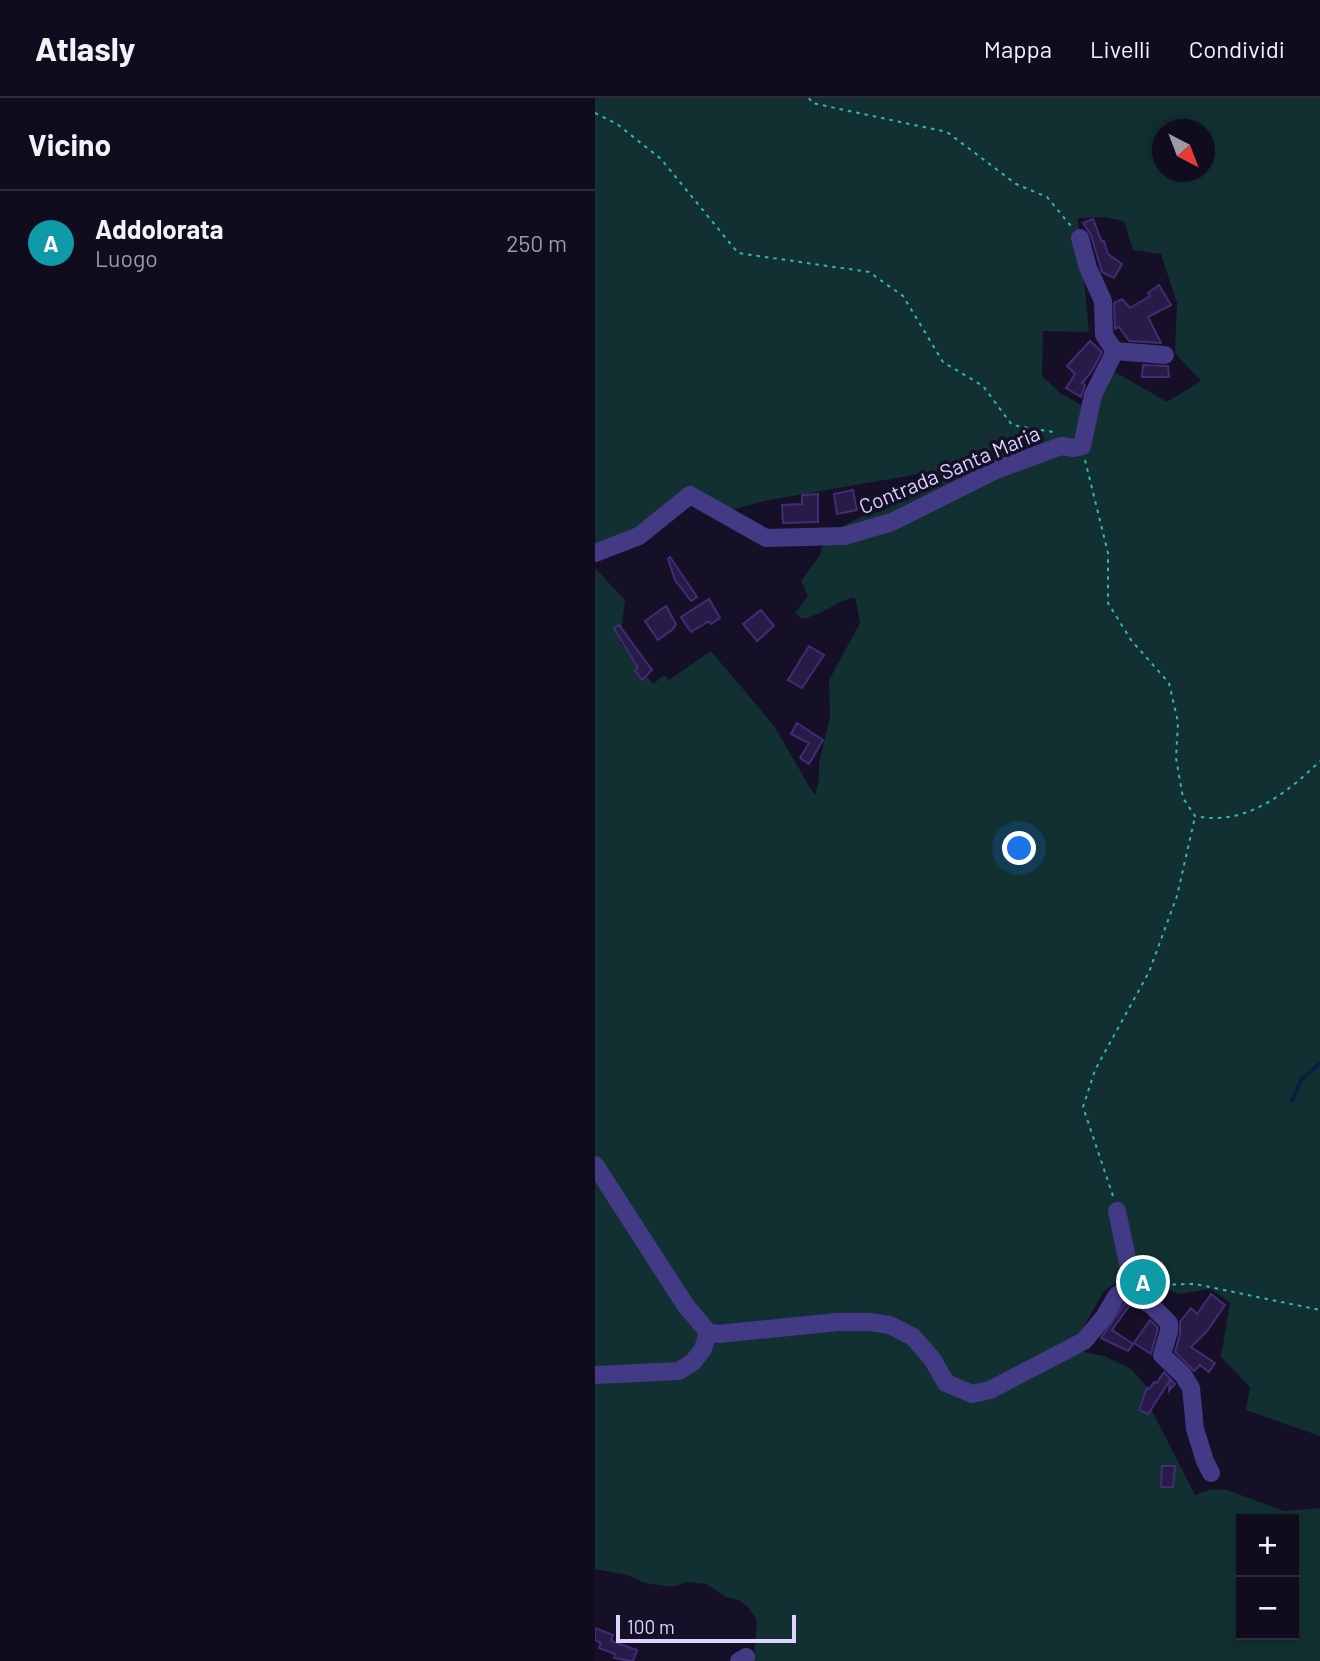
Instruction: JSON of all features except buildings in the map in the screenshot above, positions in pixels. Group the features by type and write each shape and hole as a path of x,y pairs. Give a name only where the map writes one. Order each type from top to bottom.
{"street":[{"path":"1080,238 1088,268 1103,302 1104,335 1115,351"},
{"path":"1115,351 1165,355"},
{"path":"1082,446 1093,395 1115,351"},
{"name":"Contrada Santa Maria","path":"595,553 639,536 690,495 766,538 844,536 892,522 996,470 1061,446 1082,446"},
{"path":"595,1166 686,1306 708,1332 718,1334 838,1322 890,1325 913,1337 933,1360 946,1383 972,1394 990,1390 1084,1341 1104,1317 1117,1295 1126,1290 1151,1305 1169,1323 1162,1355 1183,1375 1191,1388 1195,1429 1211,1473"},
{"path":"1117,1211 1133,1287"},
{"path":"595,1376 679,1371 693,1362 703,1349 708,1332"}],"path":[{"path":"809,98 812,103 947,132 1016,184 1047,197 1080,238"},
{"path":"595,113 617,124 661,159 738,253 869,272 903,296 943,362 983,386 1012,425 1057,433"},
{"path":"1082,446 1108,553 1108,603 1131,640 1169,683 1178,722 1176,758 1183,798 1195,816 1177,896 1149,972 1095,1070 1083,1107 1117,1211"},
{"path":"1195,816 1207,818 1240,814 1267,805 1293,788 1320,761"},
{"path":"1133,1287 1195,1284 1320,1310"}],"green space":[{"path":"595,98 1320,98 1320,1436 1246,1410 1250,1387 1221,1357 1230,1303 1211,1289 1178,1294 1165,1288 1140,1285 1127,1275 1103,1292 1067,1357 1080,1351 1104,1356 1131,1369 1146,1386 1150,1407 1195,1495 1212,1489 1227,1490 1284,1511 1320,1508 1320,1661 752,1661 757,1621 749,1608 739,1600 726,1597 706,1584 686,1582 673,1587 645,1583 627,1575 595,1569 595,568 625,600 620,642 653,684 664,675 669,680 711,651 774,726 815,796 819,763 830,717 829,680 860,623 855,597 802,619 795,613 808,596 801,581 820,555 826,534 863,516 885,510 899,493 936,471 764,501 717,514 701,495 606,549 595,543","holes":["1105,217 1124,221 1133,250 1161,254 1177,303 1175,353 1201,381 1167,402 1108,368 1090,410 1060,393 1042,376 1043,331 1089,332 1078,218"]}],"waterway":[{"path":"1292,1101 1301,1080 1320,1063"}],"place":[{"name":"Addolorata","path":"1143,1282"}]}
